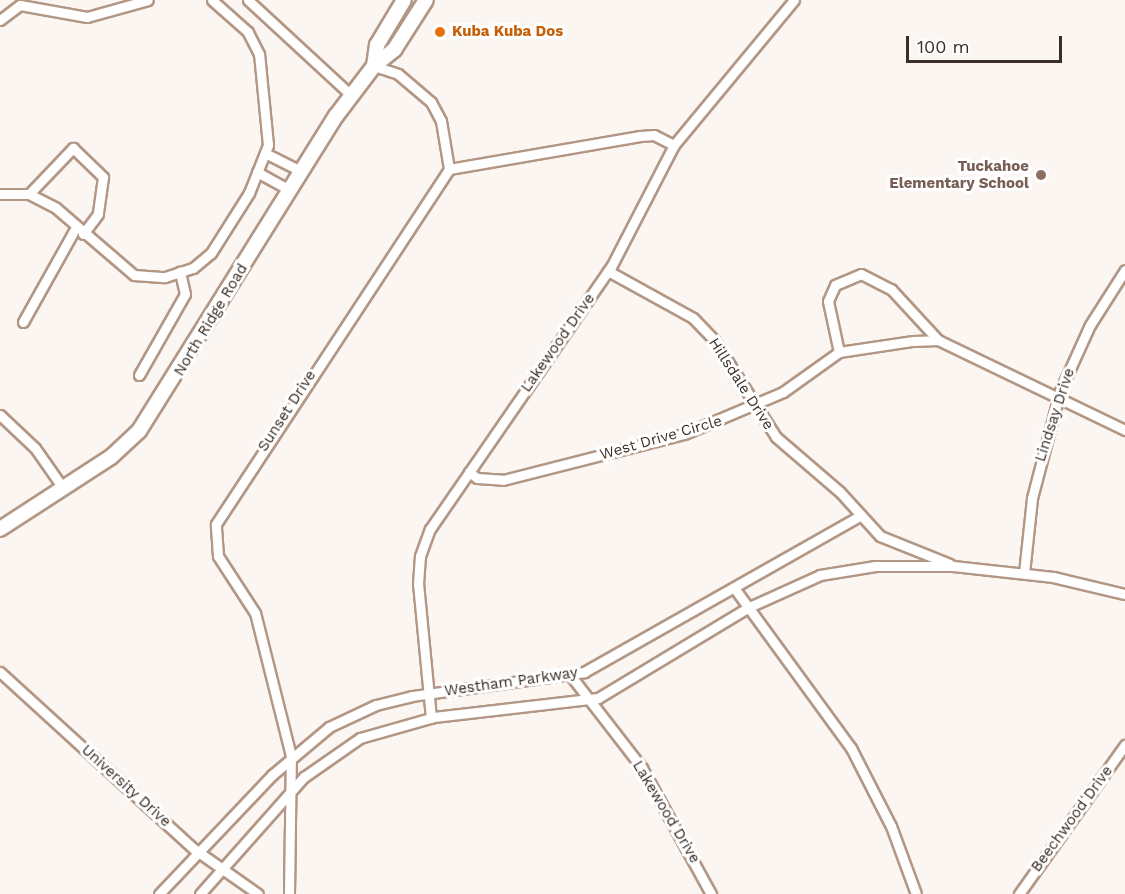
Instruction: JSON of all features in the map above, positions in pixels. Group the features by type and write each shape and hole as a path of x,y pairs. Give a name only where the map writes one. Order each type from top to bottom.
{"main road":[{"name":"North Ridge Road","path":"374,66 377,45 404,0"},
{"name":"North Ridge Road","path":"0,529 111,457 144,424 289,190 351,95 374,66 394,50 426,0"}],"street":[{"path":"0,20 20,5 87,17 148,0"},
{"path":"0,194 30,194 80,230 134,275 180,272 211,253 257,172 265,153 259,54 248,32 212,0"},
{"path":"248,0 351,95"},
{"name":"Lakewood Drive","path":"431,718 420,556 430,529 608,271 674,145 794,0"},
{"path":"374,66 398,74 431,102 441,121 449,169 640,136 674,145"},
{"path":"23,322 80,230 98,214 103,177 74,148 30,194"},
{"path":"265,153 301,171"},
{"name":"Sunset Drive","path":"289,894 286,796 291,756 255,613 218,556 216,524 449,169"},
{"path":"257,172 289,190"},
{"name":"Lindsay Drive","path":"1024,573 1032,498 1058,397 1090,325 1125,270"},
{"name":"Hillsdale Drive","path":"608,271 693,318 714,340 755,406 783,445 861,515"},
{"path":"139,375 185,294 180,272"},
{"path":"839,352 829,328 830,294 843,279 861,274 891,289 938,340 1125,430"},
{"name":"West Drive Circle","path":"469,472 492,480 534,472 684,434 755,406 839,352 938,340"},
{"path":"0,416 35,448 63,488"},
{"name":"Westham Parkway","path":"159,894 201,855 291,756 351,715 429,694 571,676 604,664 861,515 880,536 953,566"},
{"name":"Westham Parkway","path":"200,894 286,796 360,738 431,718 586,701 747,608 799,582 852,568 953,566 1024,573 1125,594"},
{"path":"735,589 852,748 891,826 916,894"},
{"name":"University Drive","path":"0,672 201,855 258,894"},
{"name":"Lakewood Drive","path":"571,676 586,701 642,768 711,894"},
{"name":"Beechwood Drive","path":"1019,894 1125,745"}],"place":[{"name":"Kuba Kuba Dos","path":"440,32"},
{"name":"Tuckahoe Elementary School","path":"1041,175"}]}
